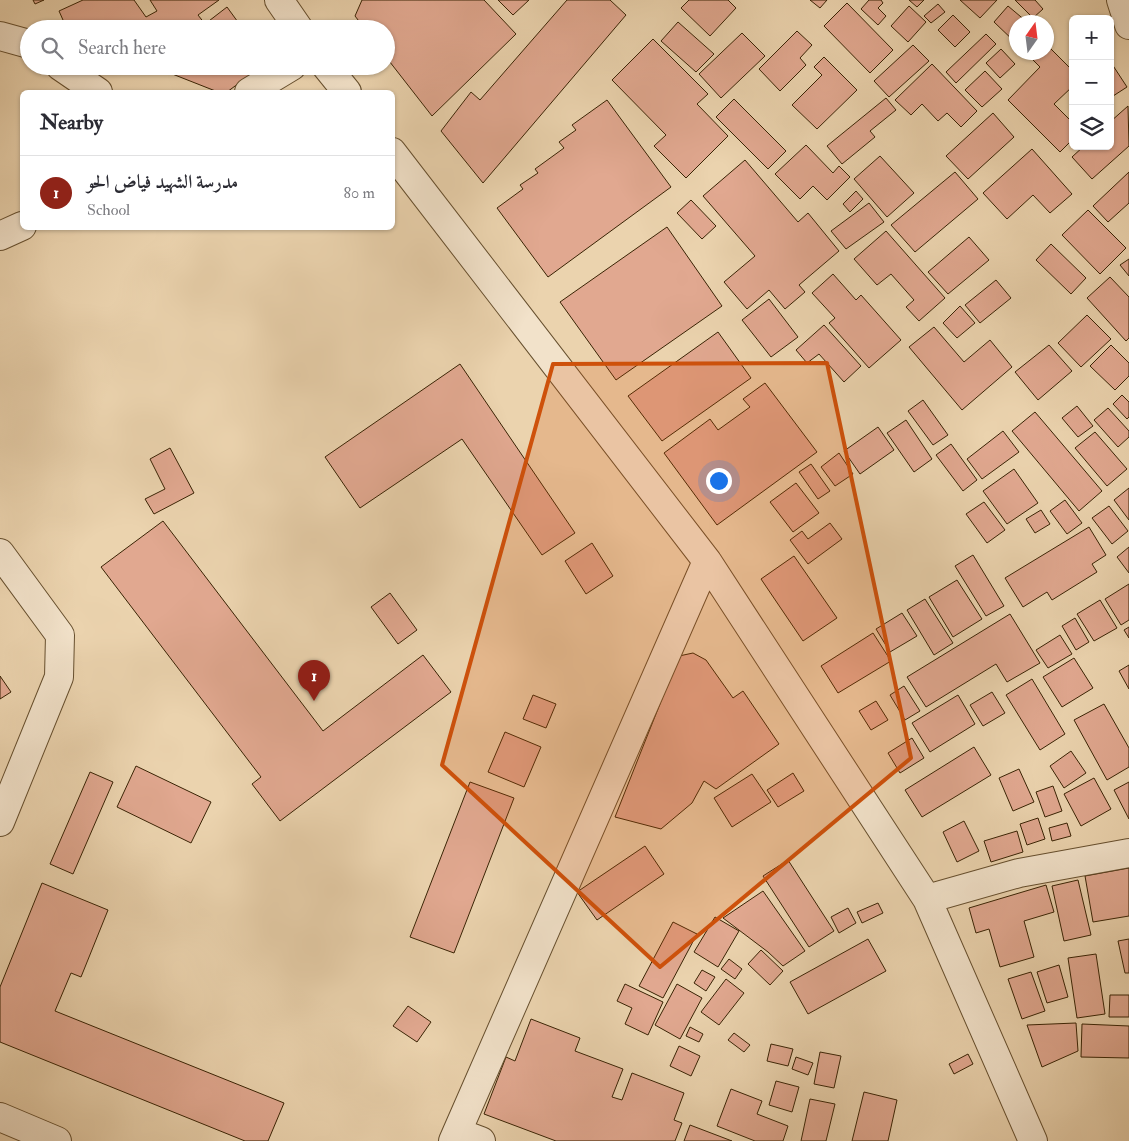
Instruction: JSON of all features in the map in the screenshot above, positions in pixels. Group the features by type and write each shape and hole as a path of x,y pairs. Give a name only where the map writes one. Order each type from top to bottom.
{"street":[{"path":"1121,0 1129,25"},
{"path":"0,36 20,42"},
{"path":"73,75 95,90"},
{"path":"252,90 277,75"},
{"path":"333,75 345,90"},
{"path":"395,156 707,561 926,899 1032,1141"},
{"path":"0,236 20,227"},
{"path":"0,553 60,635 59,677 0,822"},
{"path":"464,1138 707,561"},
{"path":"926,899 1019,872 1129,853"},
{"path":"0,1117 57,1141"}],"highlighted area":[{"path":"827,363 911,758 660,967 442,765 553,364"}],"building":[{"path":"33,0 44,0 35,4"},
{"path":"83,0 134,0 146,17 157,11 150,0 219,0 198,15 202,20 63,20 59,11"},
{"path":"362,0 484,0 516,34 432,116 395,69 395,20 358,20 355,16"},
{"path":"498,0 529,0 513,15"},
{"path":"567,0 610,0 626,15 483,183 441,131 471,92 480,100"},
{"path":"689,0 728,0 736,8 710,36 681,8"},
{"path":"810,0 827,0 820,8"},
{"path":"869,0 881,0 883,3 878,8 886,16 878,25 861,9"},
{"path":"909,0 924,0 917,7"},
{"path":"960,0 997,0 980,18"},
{"path":"1015,0 1035,0 1043,9 1036,15 1030,15"},
{"path":"847,3 893,50 870,73 824,26"},
{"path":"938,4 945,12 931,23 924,16"},
{"path":"909,6 926,22 908,42 891,26"},
{"path":"1008,6 1019,15 1009,15 1009,36 994,22"},
{"path":"227,7 236,20 210,20"},
{"path":"953,15 970,32 955,47 938,30"},
{"path":"678,22 714,54 696,72 661,41"},
{"path":"797,31 812,45 800,58 806,65 780,91 759,69"},
{"path":"742,33 765,56 721,98 699,74"},
{"path":"986,34 996,44 956,83 946,72"},
{"path":"653,39 708,94 697,104 728,136 686,178 654,146 666,135 612,80"},
{"path":"913,45 929,61 889,97 874,81"},
{"path":"1001,49 1009,60 1015,64 1000,78 986,63"},
{"path":"1054,52 1069,67 1069,90 1054,104 1069,119 1069,143 1060,152 1008,100 1040,67 1033,60 1054,60"},
{"path":"824,57 857,90 817,129 792,105 822,75 814,67"},
{"path":"932,64 977,111 961,127 947,113 938,121 922,104 911,115 895,100"},
{"path":"1114,67 1127,87 1114,95"},
{"path":"985,71 1002,89 982,107 965,90"},
{"path":"175,75 250,75 230,90 213,90"},
{"path":"886,98 896,110 870,131 875,137 842,164 827,146"},
{"path":"734,99 786,151 768,169 716,117"},
{"path":"607,100 671,187 548,277 497,208 523,189 520,185 538,173 535,169 564,148 559,142 576,130 572,125"},
{"path":"1128,106 1129,146 1092,179 1072,157 1080,150 1114,150 1114,118"},
{"path":"993,113 1014,137 968,179 946,156"},
{"path":"806,145 833,173 839,166 850,177 827,200 813,186 800,199 775,174"},
{"path":"1032,149 1072,194 1050,213 1033,195 1007,219 983,193"},
{"path":"880,156 914,193 887,217 854,179"},
{"path":"745,160 798,222 808,213 839,251 799,285 805,292 785,309 769,290 747,309 724,282 755,256 703,196"},
{"path":"955,172 978,199 915,252 891,225"},
{"path":"1129,172 1129,203 1108,222 1093,206"},
{"path":"856,191 863,199 850,212 843,204"},
{"path":"691,200 716,226 702,239 677,213"},
{"path":"869,203 884,222 846,249 831,231"},
{"path":"1088,210 1126,248 1100,274 1062,235"},
{"path":"667,227 722,306 616,380 560,302"},
{"path":"886,231 945,298 919,321 906,307 914,300 891,274 877,285 854,259"},
{"path":"969,237 989,260 948,294 928,272"},
{"path":"1051,244 1086,278 1071,294 1036,260"},
{"path":"1129,259 1129,276 1120,265"},
{"path":"833,274 856,300 861,295 901,340 869,368 829,323 835,318 812,293"},
{"path":"1110,277 1129,297 1129,338 1126,341 1087,298"},
{"path":"996,280 1011,298 980,323 965,305"},
{"path":"769,299 798,337 771,357 742,320"},
{"path":"960,306 975,323 957,338 943,323"},
{"path":"1087,315 1111,339 1081,367 1058,343"},
{"path":"824,325 861,366 844,382 819,354 807,363 796,350"},
{"path":"934,327 964,362 990,340 1012,367 962,410 909,347"},
{"path":"718,332 751,378 662,441 628,396"},
{"path":"1049,345 1072,371 1038,400 1015,372"},
{"path":"1111,345 1129,363 1129,376 1115,390 1090,366"},
{"path":"460,364 575,533 542,555 462,439 360,508 325,457"},
{"path":"765,383 817,452 717,525 664,453 710,419 718,430 750,407 743,399"},
{"path":"1122,395 1129,402 1129,417 1127,419 1113,404"},
{"path":"923,400 948,435 933,445 908,411"},
{"path":"1077,406 1093,426 1078,437 1062,418"},
{"path":"1108,408 1129,431 1129,437 1118,447 1094,420"},
{"path":"1035,412 1102,491 1079,511 1012,431"},
{"path":"906,420 932,459 914,472 887,433"},
{"path":"878,427 894,450 860,474 844,451"},
{"path":"1003,431 1019,452 982,479 967,459"},
{"path":"1095,432 1127,469 1107,486 1075,448"},
{"path":"951,444 977,480 963,491 936,455"},
{"path":"170,448 194,493 154,514 145,499 165,489 150,459"},
{"path":"839,453 853,474 835,486 821,467"},
{"path":"811,464 830,491 818,499 799,472"},
{"path":"1014,469 1038,503 1007,524 983,491"},
{"path":"796,483 819,513 793,532 770,502"},
{"path":"1129,488 1129,520 1114,500"},
{"path":"1065,500 1082,523 1067,534 1050,511"},
{"path":"984,502 1005,530 987,543 966,514"},
{"path":"1109,506 1128,531 1112,544 1092,518"},
{"path":"1041,510 1050,524 1035,533 1026,519"},
{"path":"163,521 323,731 423,655 451,692 280,821 252,784 261,777 101,567"},
{"path":"830,523 842,539 808,564 790,540 802,531 808,539"},
{"path":"1089,527 1106,555 1092,564 1097,572 1052,600 1047,592 1023,607 1005,578"},
{"path":"592,543 613,576 586,594 565,561"},
{"path":"1129,547 1129,573 1117,557"},
{"path":"973,555 1004,606 986,616 955,566"},
{"path":"794,556 837,618 803,641 761,579"},
{"path":"957,580 982,619 953,637 929,597"},
{"path":"1129,584 1129,620 1121,625 1105,599"},
{"path":"390,593 417,630 398,644 371,607"},
{"path":"925,599 953,643 934,655 907,610"},
{"path":"1100,600 1117,628 1094,641 1077,614"},
{"path":"902,613 917,636 890,652 876,629"},
{"path":"1010,614 1040,663 1007,682 996,664 926,707 907,677"},
{"path":"1075,618 1089,642 1076,650 1062,626"},
{"path":"1129,627 1129,638 1124,630"},
{"path":"873,633 891,661 838,693 821,666"},
{"path":"1060,635 1072,654 1048,668 1036,650"},
{"path":"693,653 706,660 733,698 743,691 779,744 716,789 704,781 692,803 661,829 615,817 679,656"},
{"path":"1074,658 1093,688 1062,707 1043,677"},
{"path":"1129,665 1129,689 1119,671"},
{"path":"0,676 11,692 0,699"},
{"path":"1032,679 1065,734 1040,750 1006,695"},
{"path":"904,686 920,711 905,720 890,695"},
{"path":"992,692 1005,713 983,726 970,705"},
{"path":"533,695 556,704 546,728 523,719"},
{"path":"958,695 975,724 930,752 912,723"},
{"path":"876,701 888,720 871,730 859,711"},
{"path":"1104,704 1129,748 1129,767 1107,780 1074,720"},
{"path":"505,732 541,747 524,787 488,772"},
{"path":"912,738 924,758 900,773 888,753"},
{"path":"974,747 991,775 922,817 905,790"},
{"path":"1071,751 1086,773 1064,788 1050,766"},
{"path":"136,766 211,802 191,843 117,807"},
{"path":"1019,769 1034,802 1013,811 999,778"},
{"path":"90,772 113,782 73,874 50,864"},
{"path":"793,773 804,791 778,807 767,790"},
{"path":"752,774 771,802 732,827 714,798"},
{"path":"1094,778 1111,809 1081,826 1064,794"},
{"path":"470,782 514,798 454,953 410,937"},
{"path":"1129,782 1129,819 1114,790"},
{"path":"1053,786 1062,811 1045,817 1036,792"},
{"path":"1038,818 1045,839 1027,845 1020,824"},
{"path":"964,821 979,851 957,862 943,832"},
{"path":"1067,823 1071,836 1052,841 1049,828"},
{"path":"1017,831 1023,852 991,862 984,841"},
{"path":"645,846 664,874 597,920 577,892"},
{"path":"788,860 834,931 809,947 763,876"},
{"path":"1129,868 1129,916 1093,922 1085,876"},
{"path":"1078,880 1091,935 1064,941 1052,886"},
{"path":"42,883 108,910 81,977 71,973 55,1011 284,1103 268,1141 245,1141 0,1042 0,987"},
{"path":"1046,885 1054,912 1024,921 1034,957 1000,967 989,929 976,933 969,908"},
{"path":"763,891 805,951 783,966 768,952 723,918"},
{"path":"878,903 883,913 862,923 857,912"},
{"path":"848,908 856,923 839,933 831,917"},
{"path":"715,917 739,931 718,967 694,952"},
{"path":"673,922 697,934 663,998 639,986"},
{"path":"868,939 886,971 808,1014 790,982"},
{"path":"1129,939 1129,973 1125,973 1118,941"},
{"path":"761,950 783,971 770,985 748,964"},
{"path":"1096,954 1105,1014 1077,1018 1068,958"},
{"path":"729,959 742,969 735,979 721,969"},
{"path":"1059,965 1068,997 1047,1003 1037,972"},
{"path":"702,970 715,977 706,991 694,983"},
{"path":"1031,972 1045,1011 1022,1019 1008,979"},
{"path":"726,979 744,993 719,1025 701,1012"},
{"path":"625,984 663,1002 648,1035 625,1024 632,1008 617,1001"},
{"path":"677,984 702,998 680,1039 655,1025"},
{"path":"1110,995 1129,995 1129,1017 1109,1017"},
{"path":"408,1006 431,1022 417,1042 393,1026"},
{"path":"531,1019 580,1038 575,1051 623,1069 612,1097 622,1100 632,1073 684,1093 674,1120 682,1123 675,1141 556,1141 484,1114 506,1057 515,1061"},
{"path":"1076,1023 1078,1051 1042,1067 1027,1025"},
{"path":"1082,1024 1129,1026 1129,1058 1081,1057"},
{"path":"690,1027 703,1034 699,1042 686,1036"},
{"path":"734,1033 750,1045 744,1052 728,1040"},
{"path":"771,1044 793,1049 788,1066 767,1061"},
{"path":"679,1046 700,1056 691,1076 670,1066"},
{"path":"820,1052 841,1056 834,1088 814,1084"},
{"path":"968,1054 973,1064 954,1074 949,1064"},
{"path":"796,1057 813,1063 808,1075 792,1069"},
{"path":"776,1081 799,1087 792,1112 769,1105"},
{"path":"731,1089 762,1101 757,1114 788,1126 783,1141 755,1141 717,1126"},
{"path":"864,1092 897,1100 888,1141 852,1141"},
{"path":"810,1099 835,1104 826,1141 801,1141"},
{"path":"690,1125 732,1141 684,1141"}],"place":[{"name":"مدرسة الشهيد فياض الحو","path":"314,701"}]}
